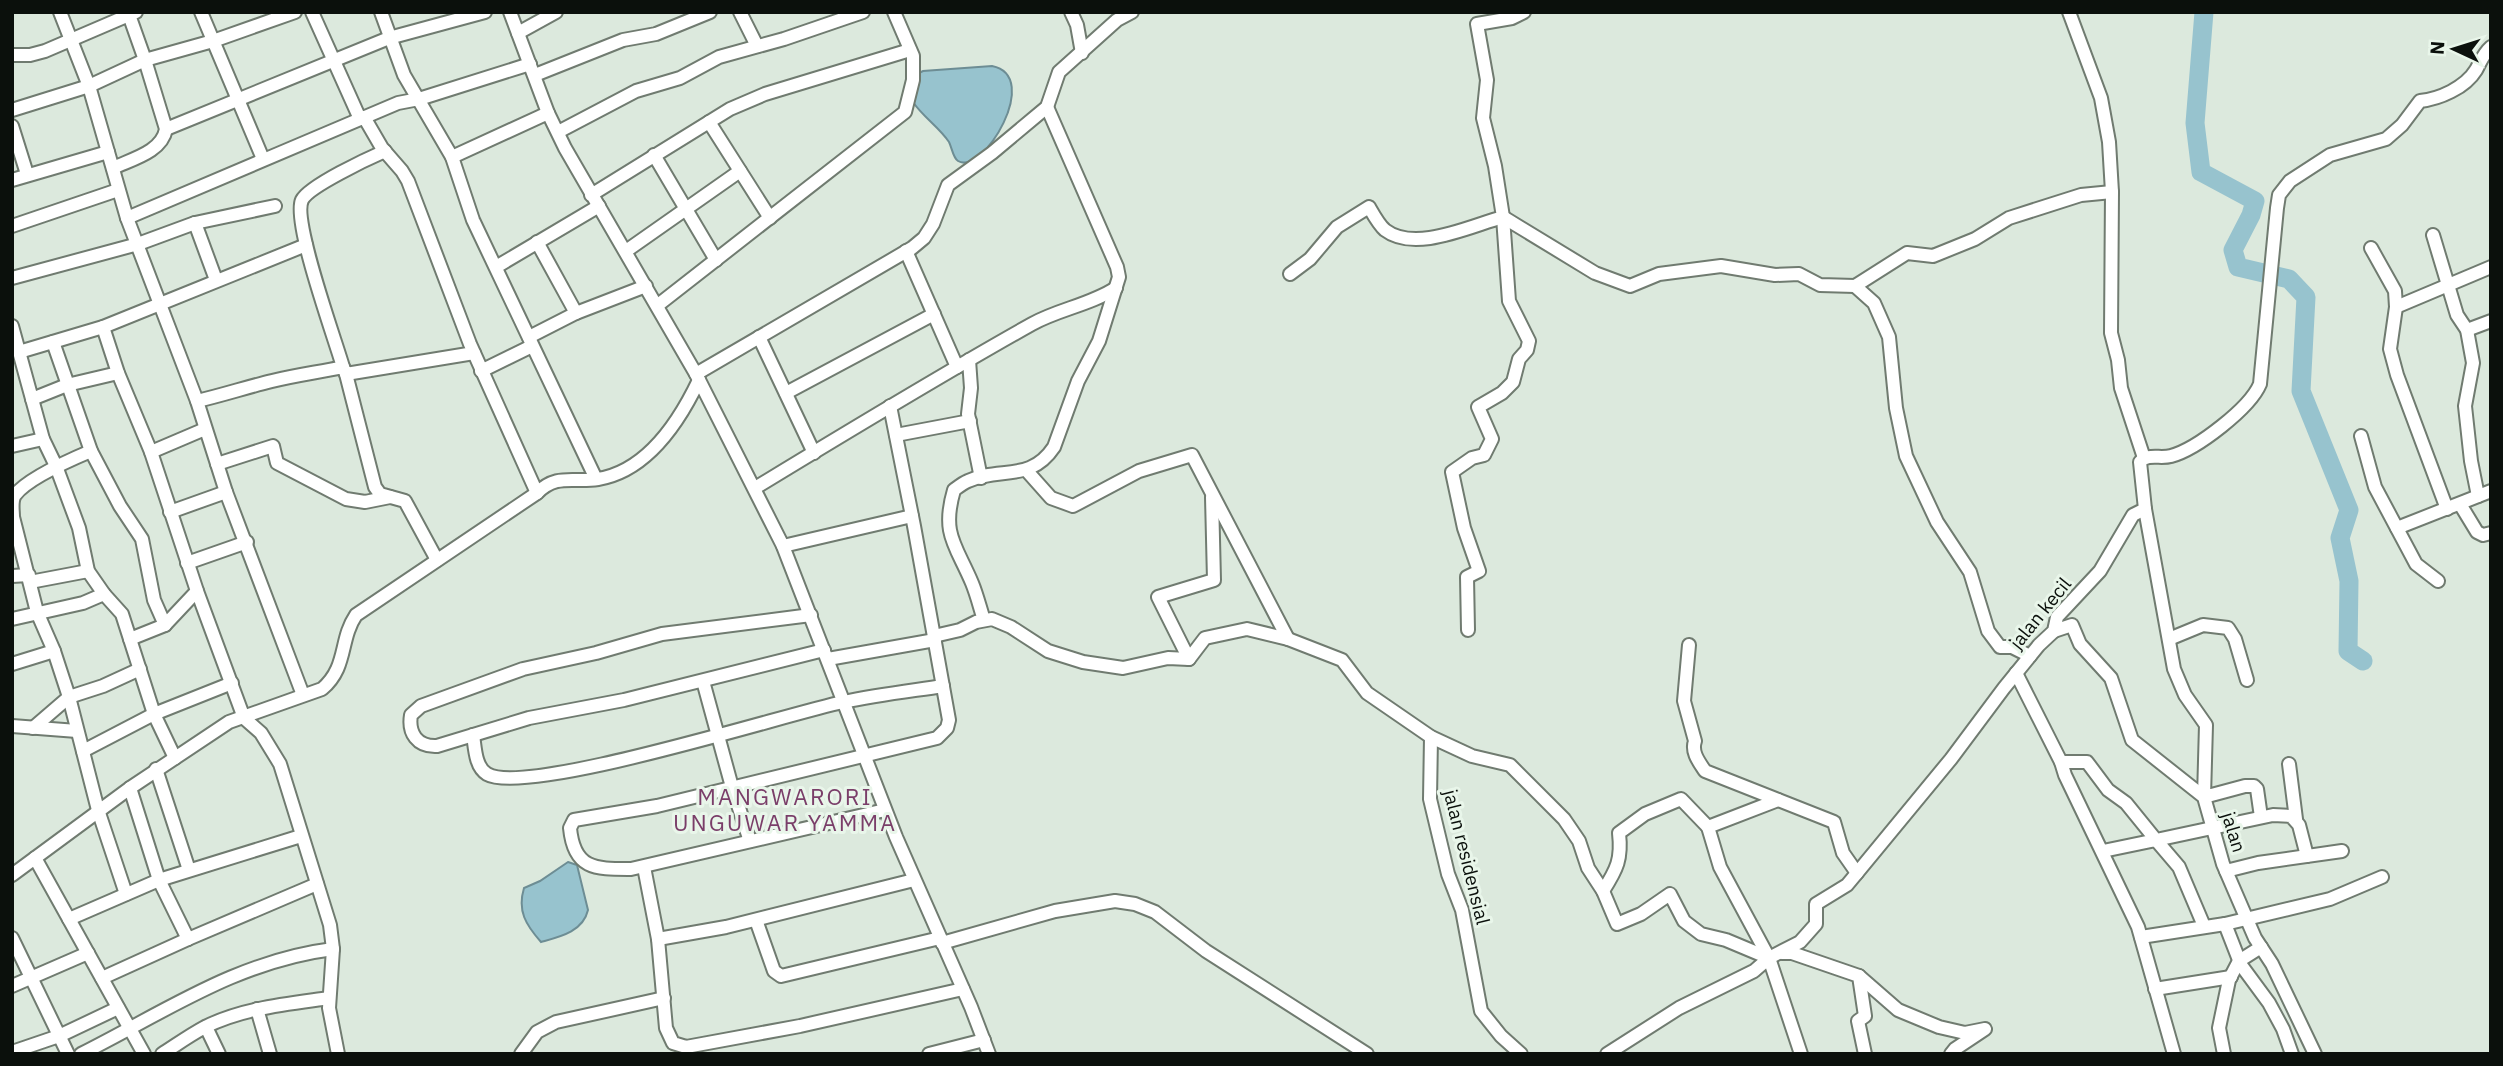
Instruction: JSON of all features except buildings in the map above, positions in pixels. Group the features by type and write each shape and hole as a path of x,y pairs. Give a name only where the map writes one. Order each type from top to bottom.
{"street":[{"path":"60,12 89,86 127,218 197,401 226,492 303,695"},
{"path":"201,12 263,159"},
{"path":"12,110 89,86 145,60 213,41 295,12"},
{"path":"312,12 362,118 408,181 481,371 537,493"},
{"path":"381,12 404,75 452,157 466,202 596,479"},
{"path":"166,129 389,38 485,12"},
{"path":"510,12 548,113 595,200 698,377 783,546 885,810 989,1054"},
{"path":"518,33 556,12"},
{"path":"127,218 398,103 532,70 623,40 656,34 710,12"},
{"path":"740,12 757,46"},
{"path":"558,132 636,91 680,78 719,57 863,12"},
{"path":"658,305 905,112 913,80 913,56 894,12"},
{"path":"1071,12 1077,24 1082,53"},
{"path":"12,875 156,769 229,722 322,689 341,664 351,623 356,615 537,493 547,483 596,479 623,471 650,452 685,410 698,377 759,337 924,239 948,185 1047,107 1059,72 1117,20 1132,12"},
{"path":"1468,631 1467,578 1479,571 1464,528 1452,472 1472,458 1484,455 1492,439 1478,407 1502,393 1513,382 1519,359 1527,350 1529,341 1509,301 1503,217 1495,166 1483,118 1487,80 1477,24 1512,18 1524,12"},
{"path":"2070,12 2101,97 2109,142 2112,192 2111,333 2121,388 2144,457"},
{"path":"12,55 30,55 45,51 131,13 166,129 158,147 113,168"},
{"path":"2144,457 2163,457 2178,453 2210,434 2256,394 2260,384 2277,208 2279,195 2285,186 2330,155 2386,139 2402,125 2413,107 2420,102 2435,100 2475,73 2484,52 2491,47"},
{"path":"496,267 537,242 654,155 709,122 765,94 910,50"},
{"path":"984,620 973,583 949,534 948,509 954,490 970,480 1027,471 1045,458 1054,447 1074,391 1098,341 1119,277 1047,107"},
{"path":"452,157 548,113"},
{"path":"709,122 770,218"},
{"path":"12,126 27,174"},
{"path":"385,151 306,194 301,201 299,212 375,487 380,494 405,501 437,560"},
{"path":"12,180 108,152"},
{"path":"654,155 716,260"},
{"path":"625,251 740,171"},
{"path":"12,226 118,190"},
{"path":"1290,274 1310,259 1337,227 1369,207 1385,230 1412,240 1430,240 1503,217 1595,273 1630,286 1659,274 1721,266 1774,275 1799,274 1820,285 1855,286 1907,253 1933,256 1975,239 2009,218 2081,195 2112,192"},
{"path":"12,278 138,244 195,223 275,206"},
{"path":"195,223 216,280"},
{"path":"2433,235 2457,315 2467,330 2474,369 2465,406 2478,496"},
{"path":"537,242 576,313"},
{"path":"19,352 103,327 306,245"},
{"path":"2371,248 2395,291 2396,307 2390,349 2397,375 2447,509"},
{"path":"906,251 934,314 971,374 968,402 981,478"},
{"path":"2396,307 2491,267"},
{"path":"481,371 576,313 646,286"},
{"path":"1855,286 1874,303 1889,337 1899,430 1906,456 1924,497 1970,572 1988,631 2000,647 2012,647 2030,656"},
{"path":"755,488 1037,321 1103,296 1116,288"},
{"path":"786,393 934,314"},
{"path":"2467,330 2491,321"},
{"path":"12,326 43,439 57,466 79,528 88,571 120,611 154,715 175,758"},
{"path":"103,327 118,373 151,452 197,592 244,718 261,733 280,764 330,925 330,1018 338,1054"},
{"path":"759,337 814,453"},
{"path":"53,342 91,451 120,506 142,539 154,600 164,625"},
{"path":"197,401 272,381 474,353"},
{"path":"32,399 67,386 118,373"},
{"path":"12,384 26,381"},
{"path":"885,810 644,867 601,869 584,863 579,858 571,835 571,823 574,820 657,806 937,738 943,733 949,720 890,406"},
{"path":"896,435 970,421"},
{"path":"151,452 205,429"},
{"path":"2361,436 2375,487 2416,564 2438,581"},
{"path":"12,446 43,439"},
{"path":"217,464 273,446 277,463 346,499 365,502 390,497"},
{"path":"91,451 57,466 15,496 13,517 37,612 54,651 69,697 98,810 125,894"},
{"path":"1027,471 1051,498 1073,506 1139,471 1192,455 1288,639"},
{"path":"2144,457 2140,462 2145,509 2174,669 2185,695 2206,725 2204,797 2254,786 2257,789 2261,817"},
{"path":"2397,528 2491,491"},
{"path":"170,512 226,492"},
{"path":"1189,659 1158,597 1214,580 1212,493"},
{"path":"2460,504 2477,533 2491,533"},
{"name":"jalan kecil","path":"1607,1054 1679,1009 1742,978 1800,942 1816,924 1816,904 1847,885 1857,873 1951,759 2016,673 2054,631 2057,617 2099,571 2133,515 2145,509"},
{"path":"783,546 912,516"},
{"path":"187,563 247,542"},
{"path":"12,576 29,578 88,571"},
{"path":"130,639 164,625 197,592"},
{"path":"12,618 83,603 104,594"},
{"path":"811,615 662,634 596,653 523,669 421,706 411,715 411,732 418,741 427,746 529,718 624,700 826,655 934,638 984,620 1002,622 1048,652 1083,662 1123,668 1168,658 1189,659"},
{"name":"jalan","path":"2054,631 2072,625 2080,644 2111,678 2132,740 2204,797 2211,827 2247,918 2300,1019 2315,1054"},
{"path":"2169,639 2203,625 2228,628 2235,639 2246,680"},
{"path":"1189,659 1205,638 1247,629 1288,639 1342,660 1367,693 1432,737 1472,756 1510,765 1563,819 1578,841 1588,868 1603,891 1617,924 1641,914 1670,894 1684,921 1701,934 1775,956 1792,953 1859,976 1898,1010 1939,1027 1965,1033 1985,1030 1951,1054"},
{"path":"1689,645 1684,701 1695,741 1693,747 1697,760 1705,771 1834,822 1843,853 1857,873"},
{"path":"12,664 54,651"},
{"path":"33,728 69,697 103,686 140,669"},
{"path":"2016,673 2061,762 2064,775 2103,851 2141,937 2174,1054"},
{"path":"703,681 750,841"},
{"path":"83,751 154,715 232,683"},
{"path":"473,735 482,770 486,774 502,777 540,775 717,736 844,702 943,686"},
{"path":"12,726 77,731"},
{"name":"jalan residensial","path":"1432,737 1430,799 1448,874 1462,910 1481,1011 1501,1036 1521,1054"},
{"path":"2061,762 2087,762 2108,790 2126,803 2179,867 2204,926"},
{"path":"2289,764 2296,819 2307,856"},
{"path":"156,769 189,870"},
{"path":"130,788 159,880 188,939"},
{"path":"1603,891 1616,870 1622,853 1619,833 1644,814 1681,799 1708,827 1720,867 1775,956 1801,1054"},
{"path":"1708,827 1778,800"},
{"path":"2103,851 2261,817 2282,815 2296,819"},
{"path":"69,919 159,880 301,836"},
{"path":"2227,870 2342,851"},
{"path":"35,858 144,1054"},
{"path":"644,867 658,939 666,1028 673,1043 686,1047 800,1026 963,989"},
{"path":"2141,937 2225,924 2330,899 2382,877"},
{"path":"658,939 756,920 914,880"},
{"path":"102,978 317,884"},
{"path":"756,920 774,971 781,976 941,941 1055,911 1115,901 1135,905 1155,912 1206,951 1367,1054"},
{"path":"2225,924 2239,961 2269,1003 2292,1054"},
{"path":"12,938 68,1054"},
{"path":"2224,1054 2219,1028 2231,977 2239,961 2261,947"},
{"path":"90,1052 177,1001 228,977 280,958 332,949"},
{"path":"12,986 88,953"},
{"path":"1859,976 1865,1016 1858,1021 1865,1054"},
{"path":"2155,989 2231,977"},
{"path":"162,1054 206,1027 257,1009 329,998"},
{"path":"521,1054 537,1032 556,1023 664,998"},
{"path":"22,1051 118,1008"},
{"path":"257,1009 270,1054"},
{"path":"206,1027 219,1054"},
{"path":"929,1054 984,1040"}],"water":[{"path":"992,66 1006,74 1012,87 1004,123 981,154 969,162 958,161 949,142 913,102 919,73"},
{"path":"568,862 577,865 588,910 576,928 541,942 531,930 522,911 524,888 540,881"}],"waterway":[{"path":"2204,12 2195,123 2201,172 2255,201 2233,250 2238,267 2289,279 2306,297 2301,391 2349,510 2340,538 2349,581 2348,651 2363,661"}],"district":[{"name":"MANGWARORI UNGUWAR YAMMA","path":"785,809"}]}
